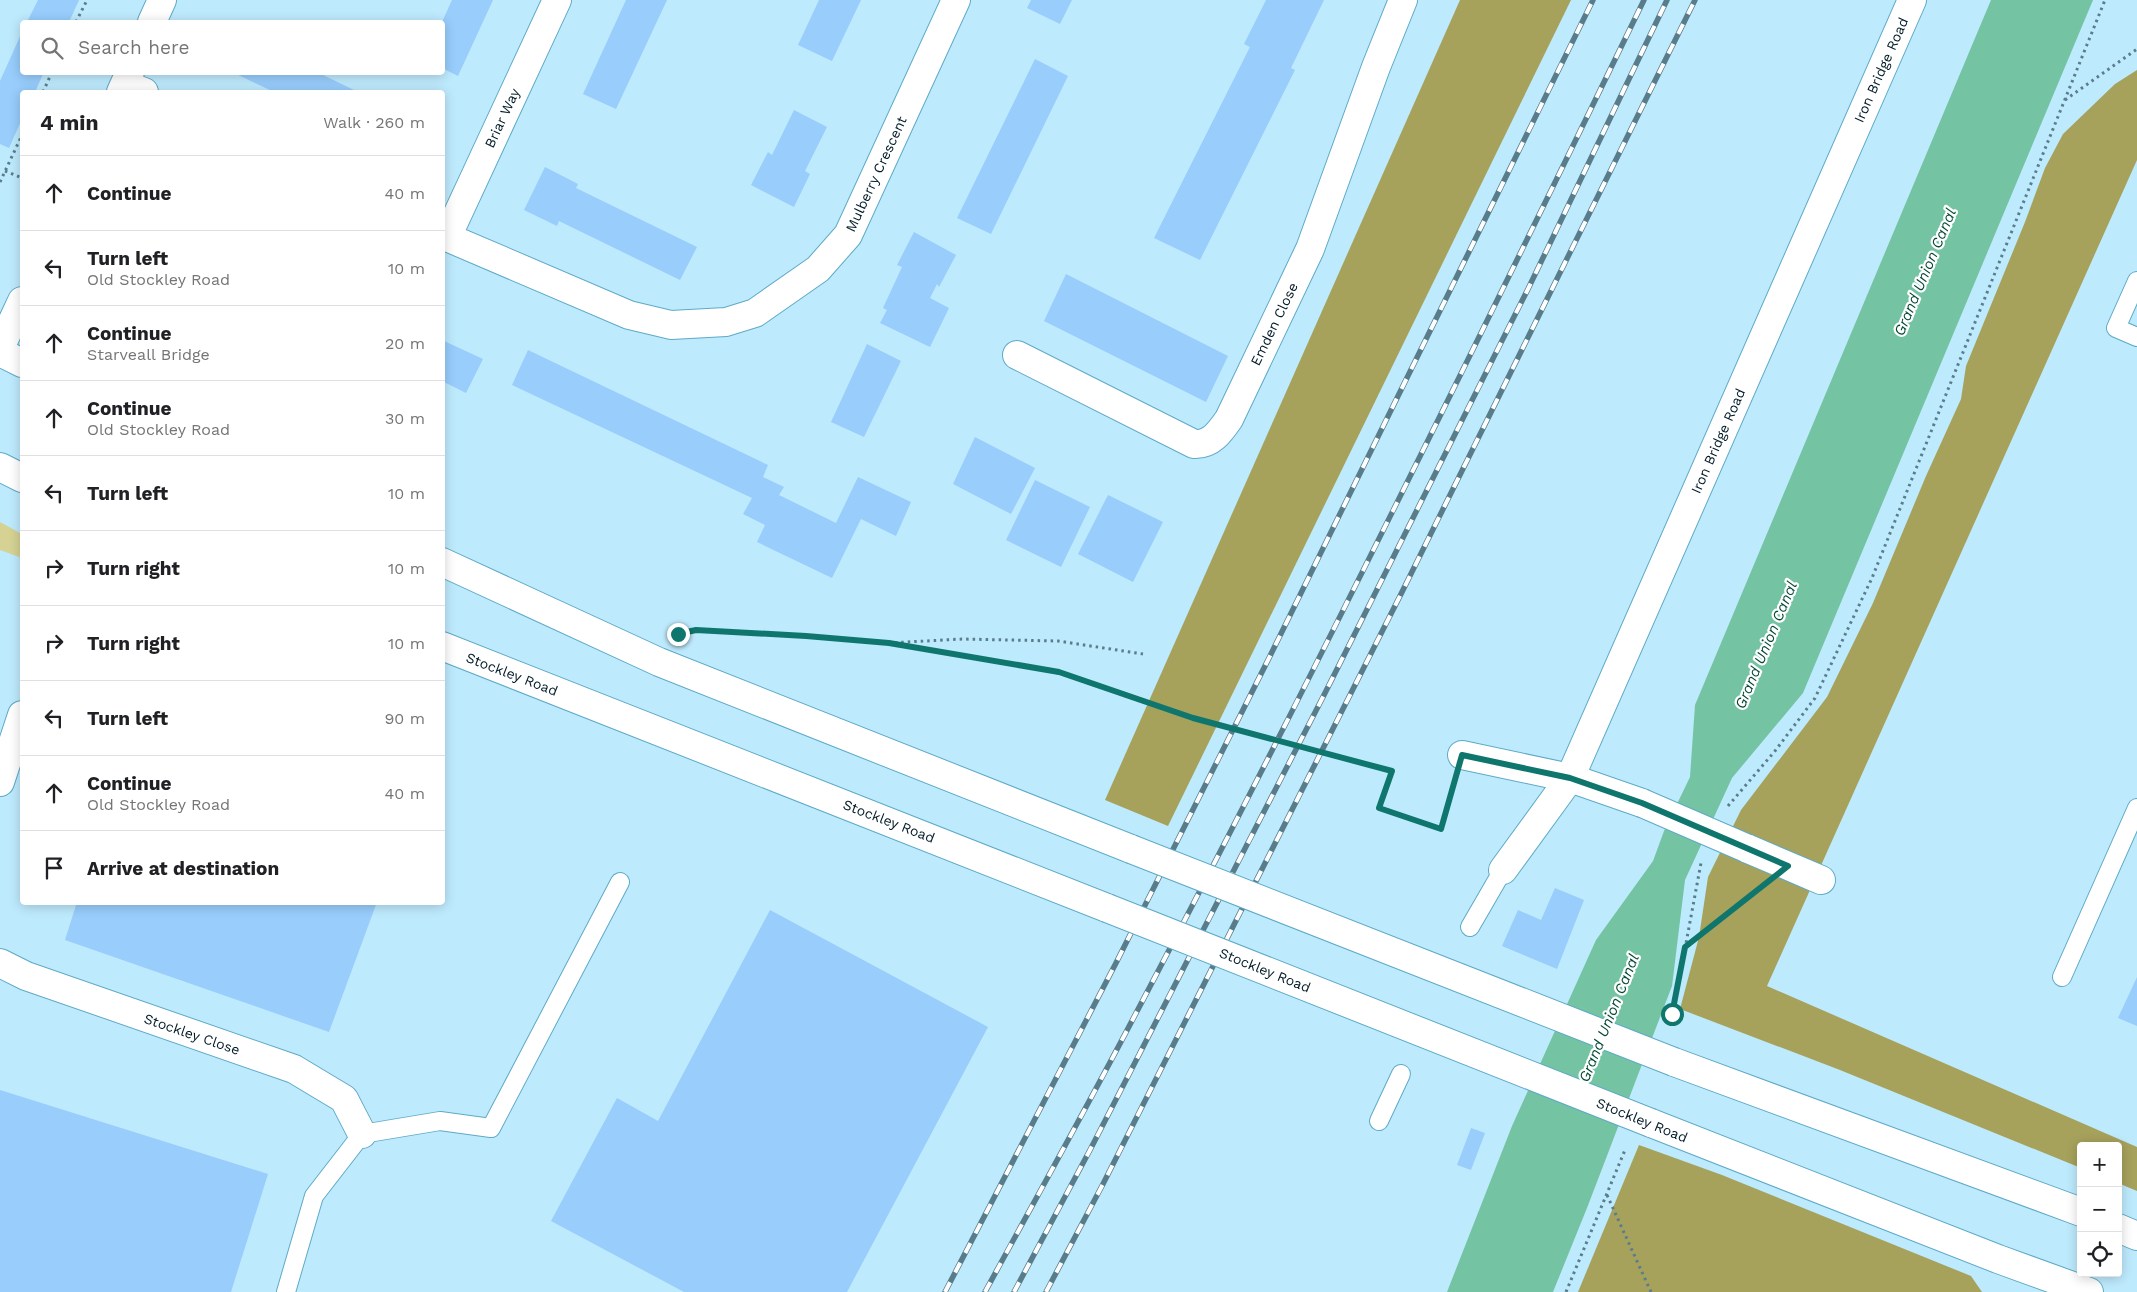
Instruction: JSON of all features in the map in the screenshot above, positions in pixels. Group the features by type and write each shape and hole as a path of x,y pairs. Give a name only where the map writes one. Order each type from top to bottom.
{"main road":[{"path":"153,20 162,0"},
{"name":"Briar Way","path":"445,236 557,0"},
{"name":"Mulberry Crescent","path":"445,236 628,315 671,325 726,322 756,313 818,269 848,235 956,0"},
{"name":"Emden Close","path":"1017,355 1194,444 1200,444 1214,438 1229,419 1310,249 1376,67 1403,0"},
{"name":"Iron Bridge Road","path":"1503,870 1570,778 1912,0"},
{"path":"20,305 0,350 20,362"},
{"path":"0,467 20,477"},
{"path":"445,563 659,662 1674,1062 2077,1211"},
{"name":"Stockley Road","path":"445,647 1651,1123 2089,1292"},
{"path":"0,782 20,721"},
{"path":"1462,755 1570,778 1642,803 1821,880"},
{"name":"Stockley Close","path":"0,963 26,976 294,1069 344,1099 362,1134"},
{"path":"2122,1230 2137,1236"}],"lane":[{"path":"2137,281 2116,328 2137,337"},
{"path":"2062,977 2137,808"},
{"path":"1470,927 1503,870"},
{"path":"286,1292 314,1196 362,1134 440,1121 490,1128 620,882"},
{"path":"1379,1121 1401,1074"}],"path":[{"path":"77,20 87,0"},
{"path":"1725,812 1729,804 1775,751 1814,698 1864,595 2105,0"},
{"path":"2064,101 2137,49"},
{"path":"44,90 51,75"},
{"path":"0,182 20,139"},
{"path":"5,170 20,177"},
{"path":"659,662 678,634 696,630 889,643 1059,672 1193,718 1392,771 1379,808 1441,829 1462,755"},
{"path":"889,643 962,639 1058,641 1143,654"},
{"path":"1672,1014 1701,861"},
{"path":"1685,947 1788,866"},
{"path":"1566,1292 1624,1150"},
{"path":"1606,1195 1651,1292"}],"shaded area":[{"path":"1460,0 1571,0 1168,826 1105,800"},
{"path":"2137,70 2137,160 1767,986 2137,1147 2137,1191 2122,1185 2122,1142 2077,1142 2077,1166 1840,1070 1680,1009 1699,937 1708,877 1741,810 1827,697 1873,603 1926,476 1961,399 1966,366 2045,168 2063,134 2115,84"},
{"path":"0,522 20,533 20,557 0,550"},
{"path":"1639,1145 1722,1175 1971,1276 1982,1292 1578,1292"}],"water":[{"name":"Grand Union Canal","path":"1991,0 2093,0 1803,693 1732,778 1685,880 1672,986 1553,1292 1447,1292 1512,1126 1596,940 1653,861 1664,831 1690,777 1695,705"}],"building":[{"path":"38,0 79,0 70,20 28,20"},
{"path":"452,0 493,0 458,76 445,70 445,20 443,20"},
{"path":"626,0 667,0 616,109 583,94"},
{"path":"819,0 861,0 832,61 798,45"},
{"path":"1031,0 1072,0 1060,24 1027,8"},
{"path":"1266,0 1324,0 1291,68 1295,70 1200,260 1154,238 1250,47 1244,44"},
{"path":"20,36 20,75 43,75 36,90 20,90 20,123 9,148 0,144 0,81"},
{"path":"1035,59 1068,76 991,234 957,218"},
{"path":"238,75 323,75 354,90 270,90"},
{"path":"794,110 827,127 805,171 810,174 794,207 751,185 768,152 772,155"},
{"path":"545,167 578,184 576,188 697,247 680,280 559,221 557,226 524,210"},
{"path":"914,232 956,255 939,287 937,284 930,298 949,308 930,347 880,323 887,310 883,308 902,267 897,265"},
{"path":"1066,274 1228,356 1206,402 1044,321"},
{"path":"445,341 483,359 466,393 445,382"},
{"path":"867,344 901,361 864,437 831,422"},
{"path":"528,350 768,465 763,477 784,487 779,495 836,523 858,477 911,502 896,536 861,519 832,578 757,542 765,525 743,514 752,498 512,385"},
{"path":"975,437 1035,468 1011,514 953,484"},
{"path":"1035,480 1090,507 1061,567 1006,540"},
{"path":"1108,495 1163,522 1133,582 1078,554"},
{"path":"1555,888 1584,900 1557,969 1502,946 1518,910 1541,920"},
{"path":"76,905 376,905 329,1032 65,940"},
{"path":"770,910 988,1027 847,1292 684,1292 551,1221 617,1098 658,1121"},
{"path":"2137,977 2137,1026 2118,1018"},
{"path":"0,1090 268,1174 231,1292 0,1292"},
{"path":"1471,1128 1485,1133 1471,1170 1457,1165"}],"railway":[{"path":"945,1292 1116,963 1270,656 1593,0"},
{"path":"985,1292 1116,1051 1265,764 1456,383 1644,0"},
{"path":"1014,1292 1090,1150 1324,695 1528,289 1667,0"},
{"path":"1046,1292 1103,1184 1401,594 1695,0"}],"route":[{"path":"678,634 696,630 889,643 1059,672 1193,718 1392,771 1379,808 1441,829 1462,755 1570,778 1642,803 1788,866 1685,947 1672,1014"}]}
